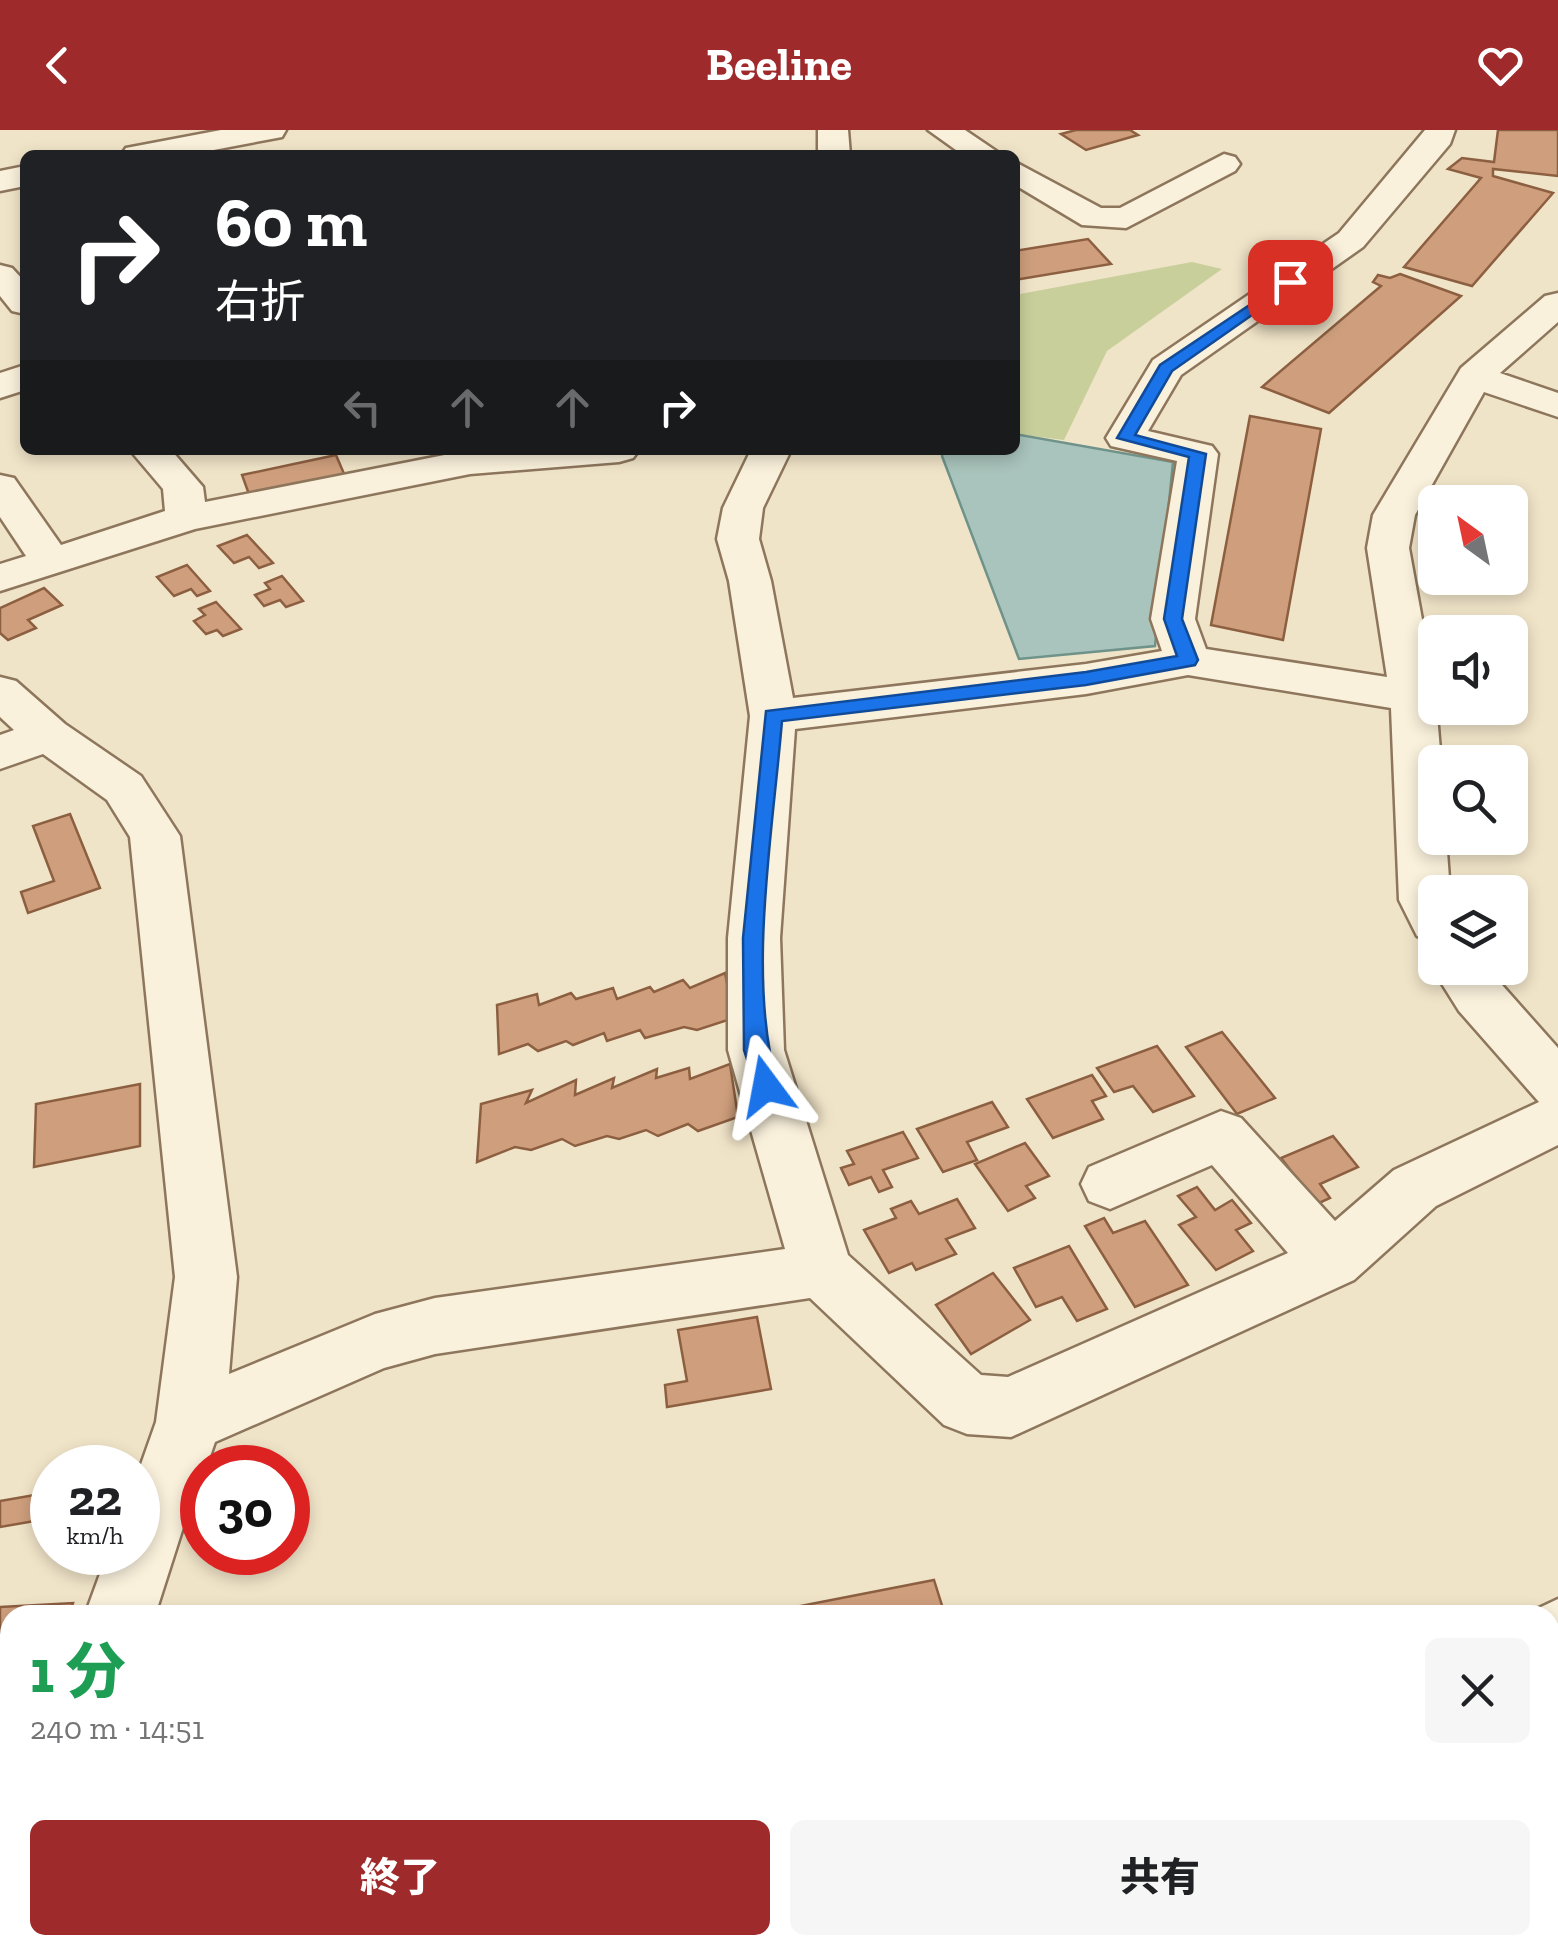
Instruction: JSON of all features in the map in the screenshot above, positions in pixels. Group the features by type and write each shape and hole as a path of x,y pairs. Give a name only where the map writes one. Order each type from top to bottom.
{"street":[{"path":"164,150 270,130"},
{"path":"943,130 977,150"},
{"path":"1188,660 1173,619 1198,454 1125,438 1166,368 1352,240 1439,137 1440,130"},
{"path":"1020,175 1094,218 1126,218 1224,164"},
{"path":"0,276 20,298"},
{"path":"1424,875 1414,696 1388,548 1394,515 1474,376 1558,304"},
{"path":"1474,376 1518,388 1558,406"},
{"path":"154,455 183,487 186,518"},
{"path":"0,578 186,518 470,462 557,455"},
{"path":"769,455 744,508 738,539 750,582 772,716 754,938 756,1050 822,1270 966,1404 1012,1407 1332,1260 1415,1188 1556,1088 1471,985"},
{"path":"0,487 51,561"},
{"path":"772,716 1086,678 1188,660 1414,696"},
{"path":"0,692 24,744 124,788 155,836 206,1276 188,1422 124,1605"},
{"path":"1110,1184 1221,1136 1332,1260"},
{"path":"188,1422 375,1342 435,1326 822,1270"}],"green space":[{"path":"1192,262 1222,269 1107,351 1064,440 1020,435 1020,294"}],"water":[{"path":"1020,435 1173,462 1155,646 1019,659 942,456 1020,455"}],"building":[{"path":"1076,130 1130,130 1138,135 1086,150 1061,134"},
{"path":"1498,130 1558,130 1558,176 1493,169 1493,176 1553,193 1472,286 1404,267 1481,178 1448,169 1462,158 1494,162"},
{"path":"1088,239 1111,264 1020,279 1020,250"},
{"path":"1400,274 1461,296 1329,413 1262,387 1381,286 1373,282 1378,275 1390,278"},
{"path":"1250,416 1321,429 1283,640 1211,625"},
{"path":"336,455 345,476 250,497 242,475"},
{"path":"247,535 273,563 259,568 249,557 234,563 218,546"},
{"path":"187,565 210,591 197,596 191,589 174,596 157,577"},
{"path":"282,576 303,601 286,607 280,600 264,606 255,595 270,589 265,583"},
{"path":"44,588 62,605 28,620 36,628 8,640 0,633 0,608"},
{"path":"216,602 241,629 223,636 217,630 206,634 194,621 205,615 199,609"},
{"path":"70,814 100,888 28,913 21,892 54,881 33,826"},
{"path":"725,973 734,1018 697,1030 684,1027 645,1038 640,1030 607,1041 604,1033 573,1045 566,1041 538,1051 528,1044 499,1054 497,1005 537,994 539,1005 571,993 576,999 613,988 617,999 650,987 654,992 683,980 690,988"},
{"path":"1222,1032 1275,1098 1237,1114 1186,1047"},
{"path":"1157,1046 1194,1096 1153,1112 1133,1086 1114,1092 1097,1068"},
{"path":"730,1064 738,1117 698,1131 688,1124 658,1136 646,1130 575,1146 562,1139 531,1150 515,1147 477,1162 481,1104 532,1090 526,1103 576,1080 575,1095 614,1078 612,1088 657,1069 656,1078 689,1068 690,1079"},
{"path":"1092,1075 1106,1096 1092,1101 1103,1119 1053,1138 1027,1099"},
{"path":"140,1084 140,1146 34,1167 36,1104"},
{"path":"992,1102 1008,1127 967,1142 977,1160 943,1172 917,1129"},
{"path":"903,1132 918,1158 883,1170 892,1187 879,1192 871,1177 849,1185 841,1168 854,1164 847,1151"},
{"path":"1333,1136 1358,1167 1320,1184 1330,1198 1317,1204 1281,1158"},
{"path":"1025,1143 1049,1176 1026,1186 1035,1198 1008,1211 975,1164"},
{"path":"1197,1187 1215,1210 1232,1200 1251,1223 1236,1230 1253,1251 1216,1270 1179,1225 1196,1217 1178,1196"},
{"path":"957,1199 975,1228 946,1239 956,1254 916,1270 912,1263 889,1273 864,1230 896,1218 891,1209 911,1201 919,1214"},
{"path":"1104,1218 1113,1233 1145,1221 1188,1285 1135,1307 1085,1226"},
{"path":"1069,1246 1107,1309 1077,1321 1062,1297 1036,1307 1014,1268"},
{"path":"993,1273 1030,1320 971,1354 936,1305"},
{"path":"757,1317 771,1389 667,1407 665,1385 687,1381 678,1330"},
{"path":"30,1496 30,1522 0,1527 0,1501"},
{"path":"934,1580 942,1605 805,1605"}],"route":[{"path":"766,1086 756,1050 754,938 772,716 1086,678 1188,660 1173,619 1198,454 1125,438 1166,368 1290,282"}]}
